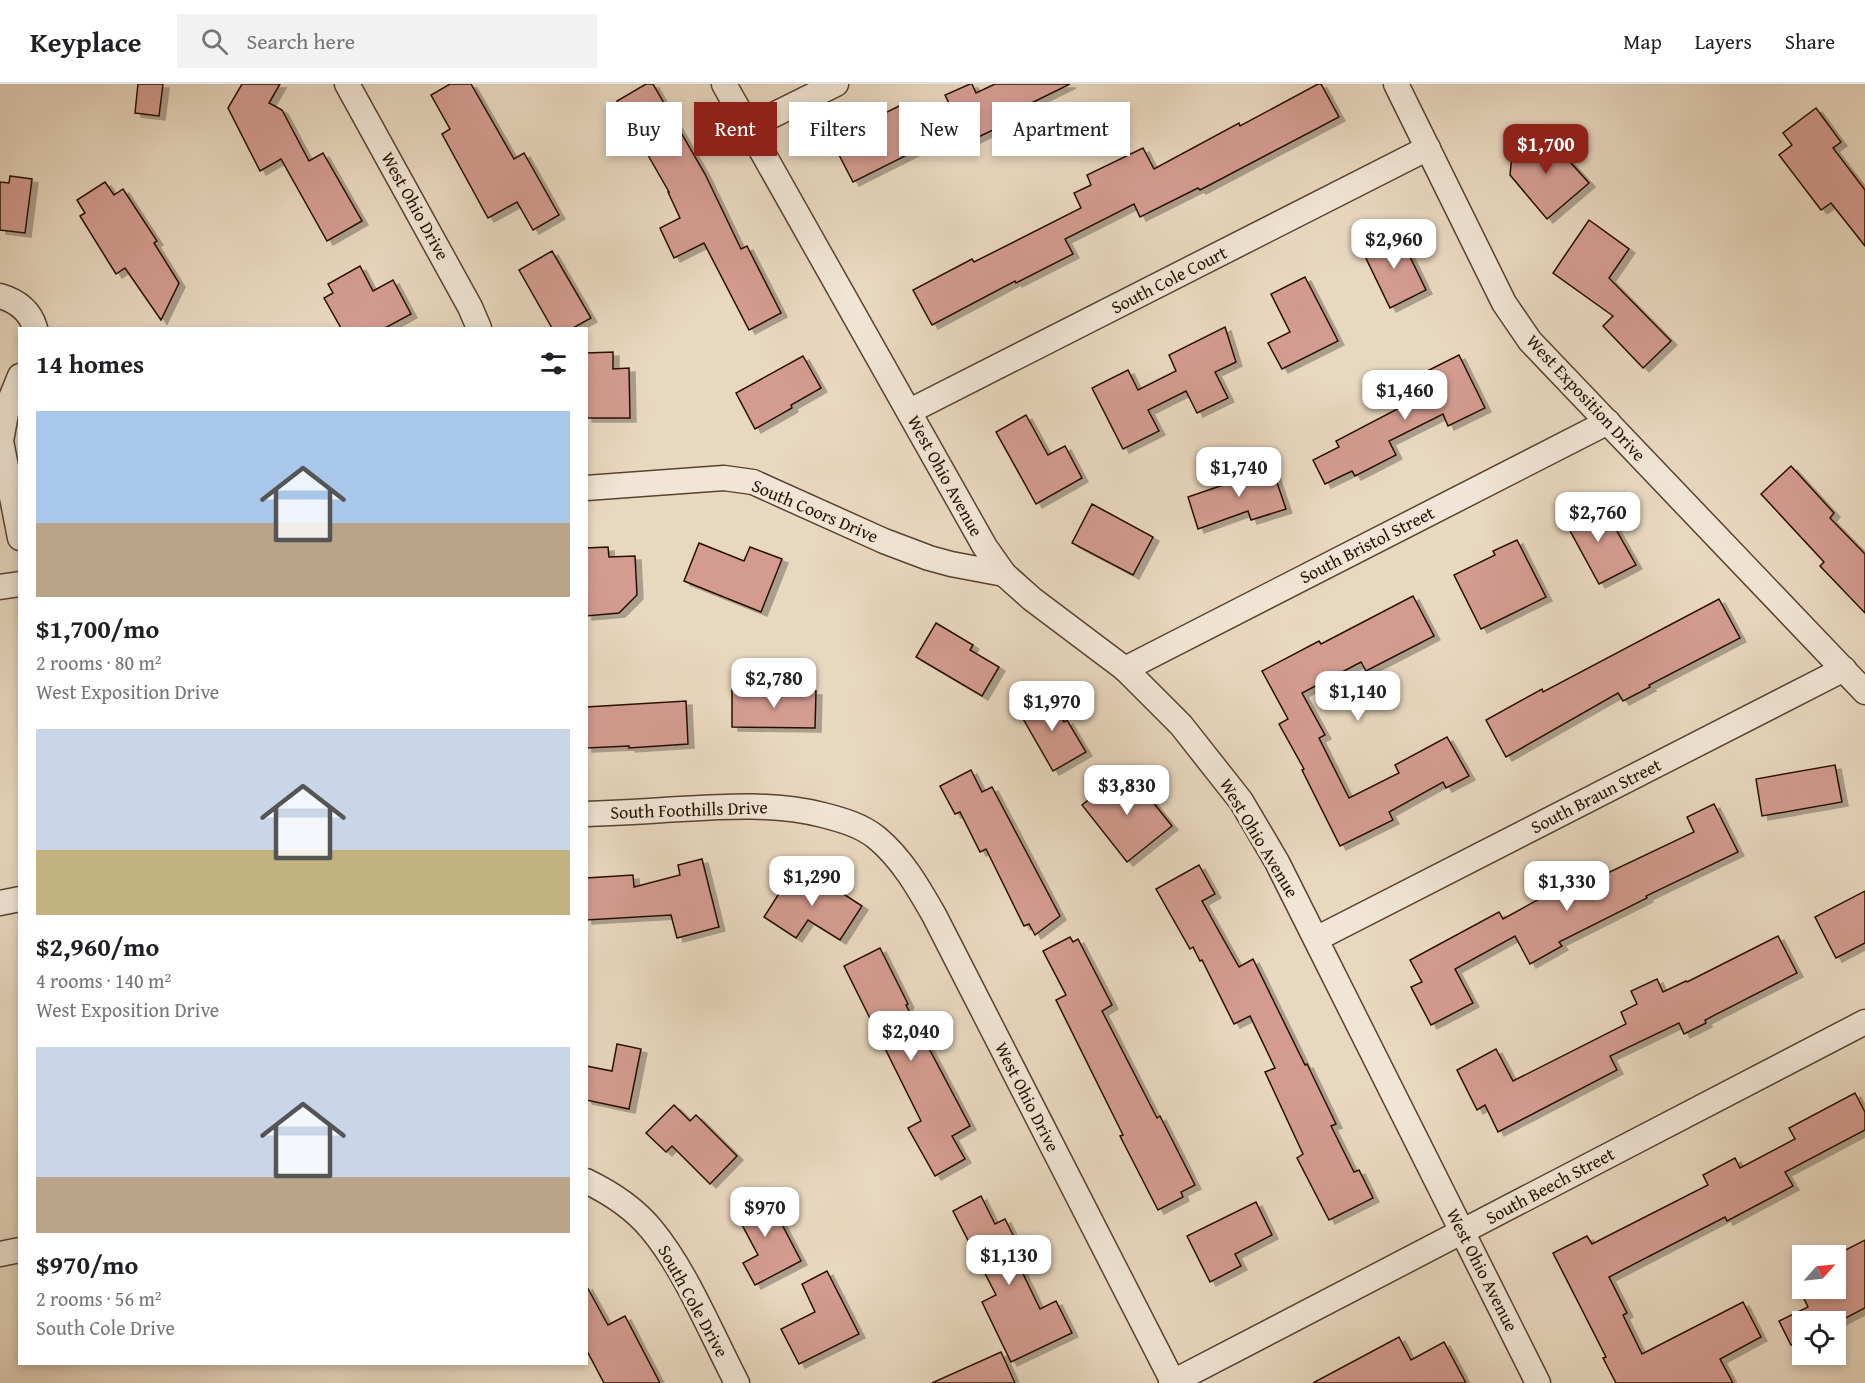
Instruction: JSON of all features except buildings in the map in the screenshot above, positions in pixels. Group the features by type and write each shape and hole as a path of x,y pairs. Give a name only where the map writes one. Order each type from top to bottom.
{"street":[{"name":"West Ohio Drive","path":"347,84 470,307 478,327"},
{"name":"West Ohio Avenue","path":"724,84 734,102"},
{"path":"777,113 836,84"},
{"name":"West Exposition Drive","path":"1396,84 1504,303 1517,323 1545,358 1865,692"},
{"name":"South Cole Court","path":"910,411 1428,148"},
{"name":"West Ohio Avenue","path":"765,156 985,547 1004,574 1032,599 1125,669 1182,725 1241,801 1277,862 1538,1383"},
{"path":"0,296 11,299 22,307 29,314 35,327"},
{"path":"18,381 7,408 0,441 18,528"},
{"name":"South Bristol Street","path":"1125,669 1608,422"},
{"name":"South Coors Drive","path":"588,489 738,478 753,482 863,532 929,558 1004,574"},
{"path":"0,587 18,584"},
{"name":"South Braun Street","path":"1316,939 1844,669"},
{"name":"South Foothills Drive","path":"588,814 757,806 805,811 861,827"},
{"name":"West Ohio Drive","path":"861,827 889,849 906,870 934,915 1172,1383"},
{"path":"0,903 18,899"},
{"name":"South Beech Street","path":"1172,1383 1865,1022"},
{"name":"South Cole Drive","path":"588,1182 623,1203 652,1230 682,1276 737,1383"},
{"path":"0,1254 18,1250"}]}
